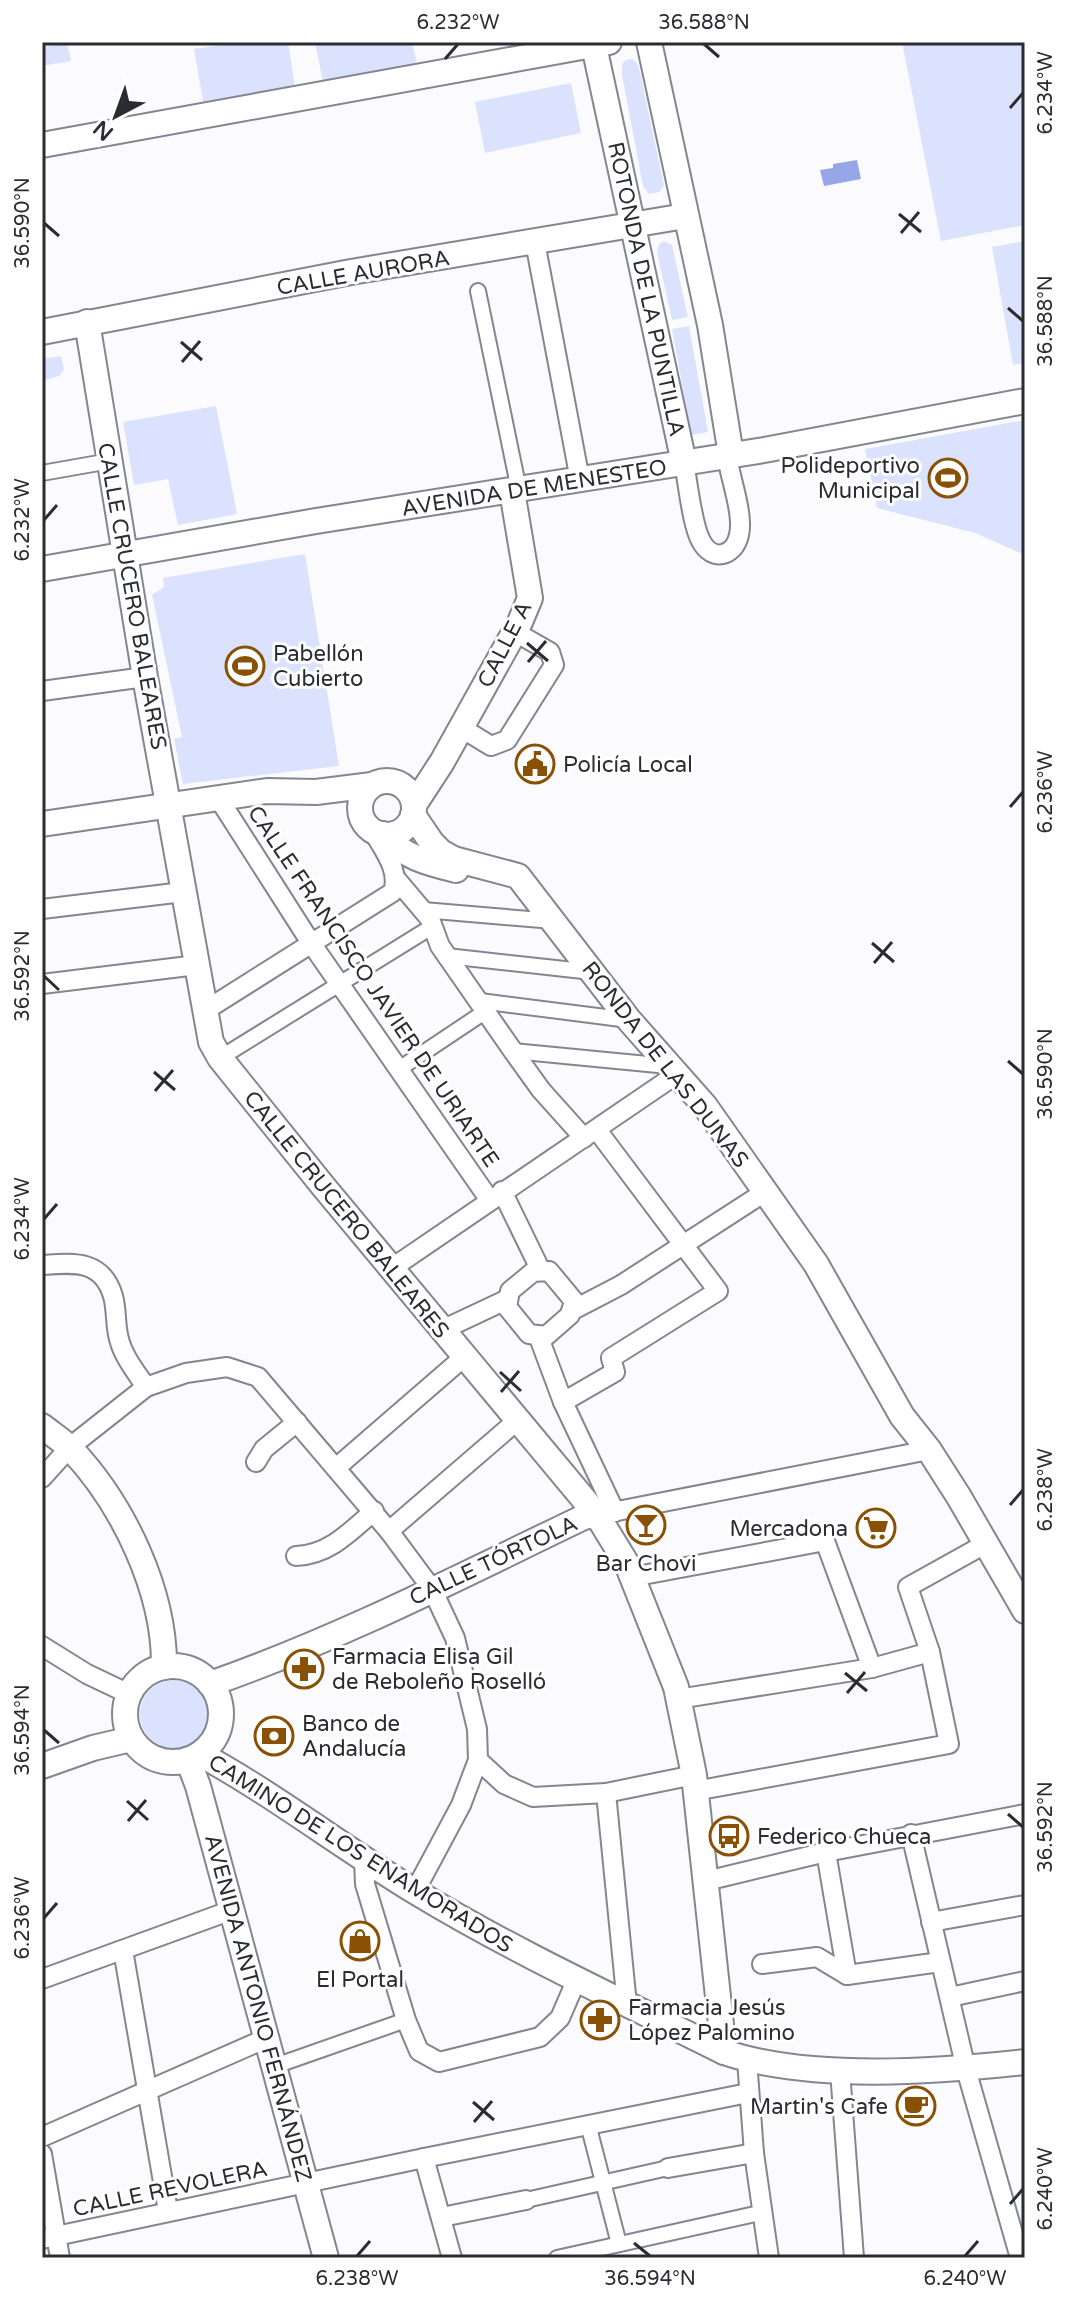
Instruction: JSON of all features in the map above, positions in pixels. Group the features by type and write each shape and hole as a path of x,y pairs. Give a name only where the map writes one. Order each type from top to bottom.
{"street":[{"path":"649,42 710,325 729,456"},
{"path":"42,145 602,44"},
{"name":"ROTONDA DE LA PUNTILLA","path":"602,44 635,225 699,539 706,549 716,555 727,554 735,546 740,522 729,456"},
{"name":"CALLE AURORA","path":"42,332 351,272 685,216"},
{"path":"535,242 580,480"},
{"path":"478,291 516,491"},
{"name":"CALLE CRUCERO BALEARES","path":"87,322 145,677 211,1042 220,1058 464,1357 606,1513 678,1699 695,1783 724,2052"},
{"name":"AVENIDA DE MENESTEO","path":"42,569 316,521 729,456 1025,401"},
{"path":"42,473 110,461"},
{"name":"CALLE A","path":"413,810 515,632 530,598 516,491"},
{"path":"456,735 491,746 507,740 554,665 550,652 515,632"},
{"path":"42,691 145,677"},
{"name":"CALLE A","path":"383,783 456,735"},
{"path":"42,824 267,791 316,792 383,783 408,790 413,810 432,843 441,852 454,859 518,876"},
{"path":"383,783 365,791 361,817 393,846 409,857 464,872 518,876"},
{"path":"316,792 360,808"},
{"name":"CALLE FRANCISCO JAVIER DE URIARTE","path":"219,799 311,943 399,1069 496,1195 541,1271"},
{"path":"378,833 398,832 410,822 413,810"},
{"path":"378,833 397,880 428,918 447,956 541,1090 590,1134 685,1244 718,1291 611,1358 615,1372 563,1402"},
{"name":"RONDA DE LAS DUNAS","path":"518,876 629,1020 705,1106 816,1264 902,1416 929,1450 1025,1611"},
{"path":"206,1010 393,892 397,880"},
{"path":"42,909 183,892"},
{"path":"220,1058 428,918 553,921"},
{"path":"447,956 592,972"},
{"path":"42,984 197,965"},
{"path":"399,1069 483,1006 629,1020"},
{"path":"513,1051 673,1070"},
{"path":"392,1268 590,1134 673,1070"},
{"path":"571,1311 621,1285 765,1192"},
{"path":"42,1265 86,1265 98,1271 113,1296 119,1341 146,1387"},
{"path":"541,1271 549,1271 574,1301 570,1315 546,1336 529,1334 507,1307 510,1291 533,1272 541,1271"},
{"path":"442,1330 508,1299"},
{"path":"538,1335 606,1513"},
{"path":"337,1467 464,1357"},
{"path":"42,1478 70,1447 146,1387 186,1373 227,1367 258,1377 374,1511 432,1589 455,1638 477,1729 478,1760 461,1805 415,1891"},
{"path":"389,1531 519,1419"},
{"path":"256,1462 264,1449 297,1422"},
{"path":"42,1426 70,1447 113,1501 145,1568 164,1642 164,1667"},
{"name":"CALLE TÓRTOLA","path":"210,1684 262,1666 584,1517 929,1450"},
{"path":"296,1556 312,1555 341,1540 374,1511"},
{"path":"632,1577 825,1541 872,1668"},
{"path":"478,1760 504,1784 533,1797 695,1783 949,1744 930,1652 908,1587 987,1543"},
{"path":"42,1646 87,1674 129,1694"},
{"path":"678,1699 872,1668 930,1652"},
{"path":"164,1667 190,1669 210,1684 221,1708 220,1721 210,1745 194,1757 163,1761 140,1749 131,1739 125,1717 129,1694 143,1677 164,1667"},
{"path":"42,1766 93,1748 131,1739"},
{"name":"CAMINO DE LOS ENAMORADOS","path":"194,1757 415,1891 576,1981 724,2052 747,2060 840,2071 966,2069 1025,2062"},
{"name":"AVENIDA ANTONIO FERNÁNDEZ","path":"194,1757 198,1786 307,2185 319,2257"},
{"path":"606,1793 627,2005"},
{"path":"706,1881 911,1834 1025,1814"},
{"path":"911,1834 966,2069 1020,2258"},
{"path":"826,1852 847,1975"},
{"path":"364,1859 365,1884 406,2020 419,2051 439,2062 540,2037 560,2018 576,1981"},
{"path":"931,1922 1025,1905"},
{"path":"42,1979 232,1910"},
{"path":"123,1950 168,2211"},
{"path":"762,1964 817,1957 847,1975 940,1962"},
{"path":"950,1997 1025,1981"},
{"path":"275,2066 406,2020"},
{"path":"42,2137 267,2038"},
{"path":"747,2060 754,2153 769,2258"},
{"path":"840,2071 854,2258"},
{"name":"CALLE REVOLERA","path":"49,2238 748,2093"},
{"path":"588,2124 619,2244"},
{"path":"442,2217 668,2168 754,2153"},
{"path":"42,2154 49,2238 60,2258"},
{"path":"424,2158 452,2258"},
{"path":"557,2258 598,2253 619,2244 764,2212"}],"shaded area":[{"path":"241,42 288,42 295,87 204,107 194,49"},
{"path":"315,42 412,42 417,65 323,82"},
{"path":"902,42 1025,42 1025,225 941,241"},
{"path":"67,43 71,61 42,66 42,47"},
{"path":"632,59 640,72 664,186 659,192 649,194 643,186 622,75 622,64"},
{"path":"571,83 581,133 485,153 475,102"},
{"path":"664,241 672,245 688,317 672,320 657,253 659,244"},
{"path":"1025,241 1025,363 1013,365 992,247"},
{"path":"689,326 708,432 691,435 672,329"},
{"path":"61,356 64,370 59,376 42,381 42,359"},
{"path":"216,406 237,514 178,525 168,479 134,485 123,422"},
{"name":"Polideportivo Municipal","path":"1025,420 1025,555 975,533 877,508 865,449"},
{"name":"Pabellón Cubierto","path":"305,554 339,766 183,784 174,739 182,737 152,595 164,587 163,578"},
{"path":"181,1680 202,1695 208,1714 206,1727 198,1738 181,1748 167,1748 150,1738 142,1727 140,1707 150,1690 161,1682"}],"water":[{"path":"857,160 861,179 824,186 820,170 833,168 833,164"}],"place":[{"name":"Polideportivo Municipal","path":"948,478"},
{"name":"Pabellón Cubierto","path":"245,666"},
{"name":"Policía Local","path":"535,764"},
{"name":"Bar Chovi","path":"646,1525"},
{"name":"Mercadona","path":"876,1528"},
{"name":"Farmacia Elisa Gil de Reboleño Roselló","path":"304,1669"},
{"name":"Banco de Andalucía","path":"274,1736"},
{"name":"Federico Chueca","path":"729,1836"},
{"name":"El Portal","path":"360,1941"},
{"name":"Farmacia Jesús López Palomino","path":"600,2020"},
{"name":"Martin's Cafe","path":"916,2106"}]}
